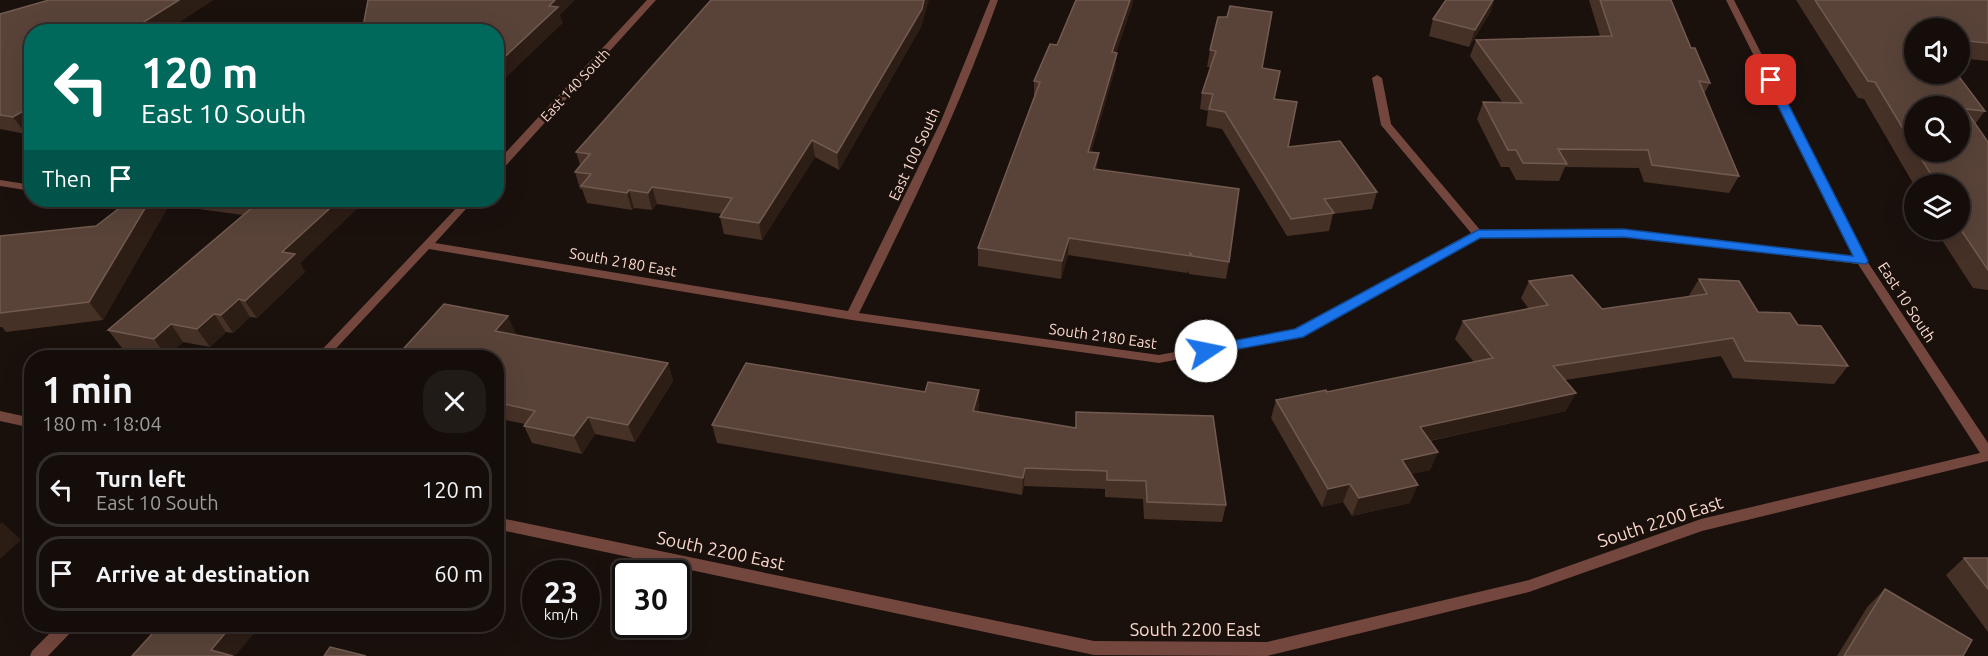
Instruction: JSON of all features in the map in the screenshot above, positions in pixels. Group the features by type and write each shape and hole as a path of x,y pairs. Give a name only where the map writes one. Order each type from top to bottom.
{"street":[{"name":"East 140 South","path":"504,161 652,0"},
{"name":"East 100 South","path":"852,316 939,141 976,52 994,0"},
{"name":"East 10 South","path":"1730,0 1862,261 1988,455"},
{"path":"1377,78 1386,126 1478,234"},
{"path":"0,183 24,187"},
{"path":"328,350 462,207"},
{"name":"South 2180 East","path":"427,244 852,316 1159,359 1298,333 1478,234 1623,233 1862,261"},
{"path":"0,416 24,421"},
{"name":"South 2200 East","path":"504,525 1094,648 1268,652 1530,586 1701,525 1988,455"},
{"path":"38,656 61,632"}],"building":[{"path":"49,0 179,0 141,24 24,24 24,111 13,117 0,115 0,14"},
{"path":"368,0 555,0 549,6 558,7 504,58 504,24 364,24"},
{"path":"711,0 924,0 922,9 837,153 812,140 759,223 720,217 732,198 652,187 648,193 629,190 627,193 581,186 591,174 575,172 590,154 576,152"},
{"path":"1076,0 1130,0 1112,52 1117,53 1088,152 1099,153 1094,169 1239,189 1229,262 1192,256 1190,252 1190,256 1069,238 1062,261 978,248 1040,82 1034,81 1050,44 1057,45"},
{"path":"1446,0 1493,0 1475,30 1433,19"},
{"path":"1600,0 1671,0 1691,48 1695,48 1710,83 1699,81 1739,176 1652,165 1648,150 1558,149 1567,164 1523,163 1516,150 1508,150 1483,102 1522,103 1476,40 1612,36"},
{"path":"1815,0 1988,0 1988,43 1970,41 1970,18 1904,18 1904,84 1965,84 1985,111 1970,110 1970,96 1904,96 1904,130 1875,82 1868,81"},
{"path":"1230,6 1272,12 1262,68 1280,71 1274,99 1297,102 1288,147 1340,141 1377,192 1324,199 1334,213 1291,219 1225,112 1209,109 1213,94 1202,93 1216,51 1210,50 1218,17 1227,17"},
{"path":"1970,116 1988,142 1988,270 1968,240 1970,240 1970,174 1931,174 1923,162 1970,162"},
{"path":"121,207 146,207 89,302 0,313 0,236 96,226"},
{"path":"253,207 331,207 282,252 295,254 245,301 239,299 221,315 214,314 197,329 171,324 154,339 108,330"},
{"path":"1572,275 1602,309 1707,294 1699,279 1739,281 1758,312 1790,313 1798,325 1821,326 1848,366 1745,361 1733,338 1553,366 1576,393 1420,427 1438,452 1402,460 1418,485 1359,498 1350,484 1328,489 1276,400 1326,390 1327,392 1493,358 1463,321 1548,305 1529,281"},
{"path":"444,304 508,316 495,331 668,363 628,425 588,417 574,436 524,426 535,411 504,404 504,350 402,350"},
{"path":"746,363 925,392 928,382 979,390 973,411 1076,428 1076,412 1213,416 1226,505 1147,502 1146,481 1107,480 1107,471 1025,468 1023,478 712,425"},
{"path":"1964,558 1988,558 1988,589"},
{"path":"1885,589 1972,640 1963,656 1844,656"},
{"path":"154,632 226,632 211,650 233,656 132,656"},
{"path":"330,647 366,656 324,656"}],"route":[{"path":"1206,351 1298,333 1478,234 1623,233 1862,261 1771,80"}]}
